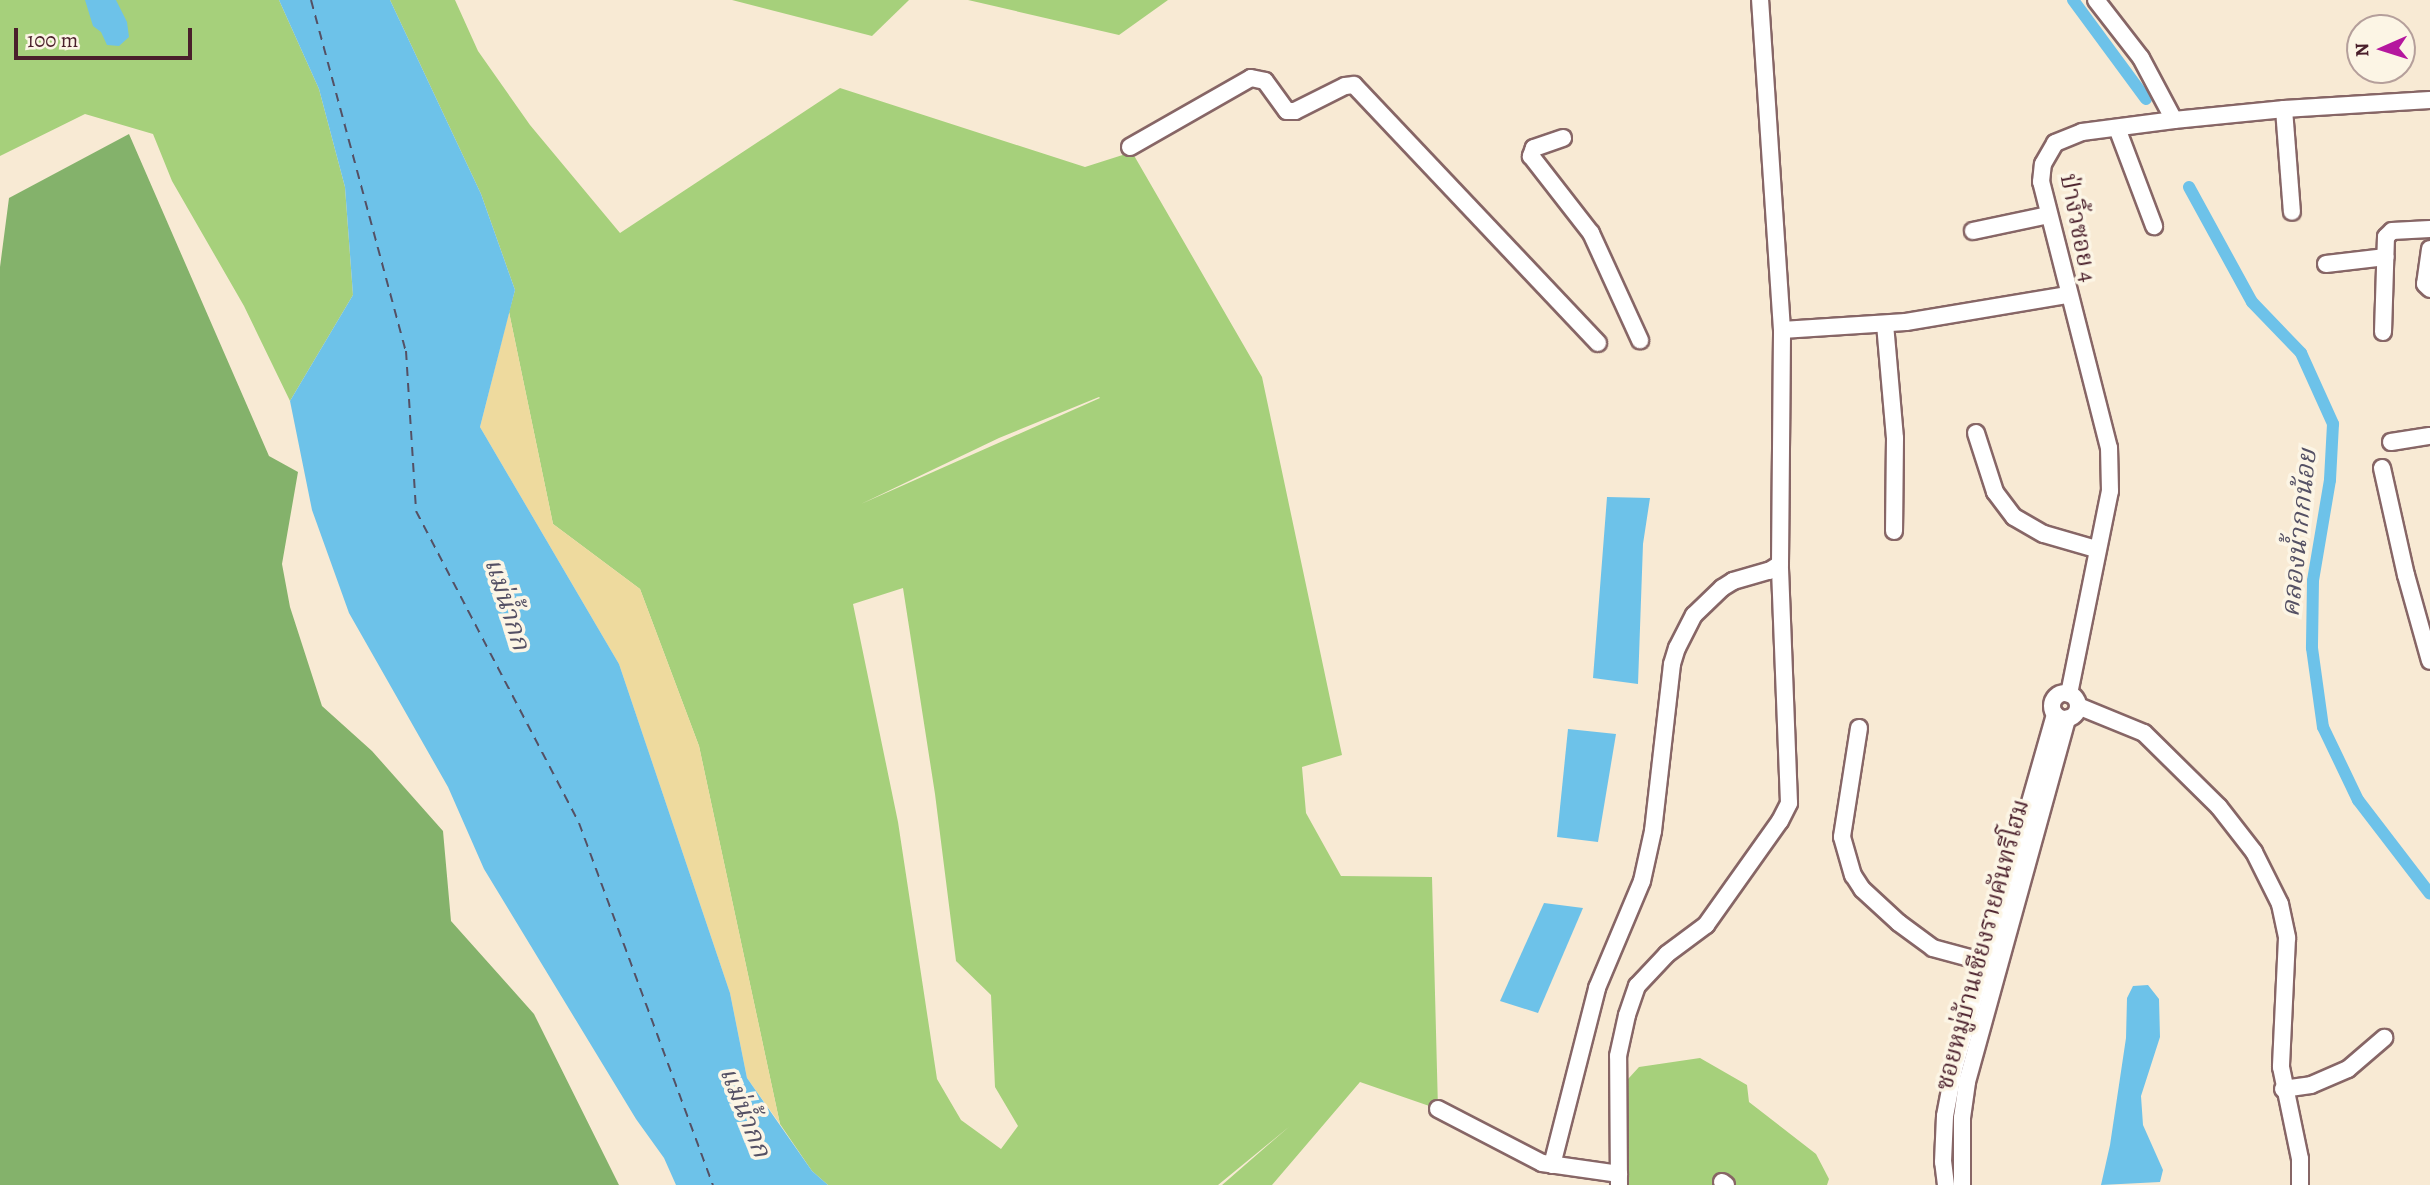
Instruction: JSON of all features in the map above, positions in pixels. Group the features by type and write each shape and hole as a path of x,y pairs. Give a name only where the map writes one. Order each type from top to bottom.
{"street":[{"path":"1438,1109 1499,1143 1552,1165 1619,1180 1618,1056 1637,986 1667,954 1706,925 1780,821 1789,803 1780,564 1782,330 1760,0"},
{"path":"2096,0 2141,58 2174,120"},
{"path":"1130,147 1251,78 1265,81 1287,111 1295,111 1345,86 1354,85 1598,343"},
{"name":"ป่างิ้วซอย 4","path":"2067,708 2096,549 2110,491 2109,448 2040,182 2043,164 2055,143 2082,132 2174,120 2284,109 2430,100"},
{"path":"2284,109 2292,212"},
{"path":"2117,128 2154,226"},
{"path":"1563,138 1534,148 1531,151 1533,161 1575,209 1591,233 1640,340"},
{"path":"1973,231 2048,215"},
{"path":"2383,332 2386,237 2392,230 2430,229"},
{"path":"2430,249 2425,284 2430,289"},
{"path":"2326,264 2386,257"},
{"path":"1782,330 1885,324 2068,295"},
{"path":"1885,324 1895,438 1894,531"},
{"path":"1976,433 1995,492 2014,517 2044,534 2096,549"},
{"path":"2391,442 2430,436"},
{"path":"2382,468 2406,575 2430,661"},
{"path":"1552,1165 1597,988 1642,881 1653,831 1672,664 1677,648 1694,615 1722,588 1733,581 1769,571 1780,564"},
{"path":"1946,1185 1943,1162 1945,1116 1954,1069 1985,962 2067,708 2144,733 2219,807 2254,852 2280,904 2287,938 2281,1068 2283,1088 2300,1159 2300,1185"},
{"name":"ซอยหมู่บ้านเชียงรายคันทรีโฮม","path":"1962,1185 1962,1118 1967,1082 2067,708"},
{"path":"1859,728 1842,837 1853,875 1863,889 1899,923 1933,948 1985,962"},
{"path":"2283,1088 2311,1085 2348,1069 2384,1038"}],"green space":[{"path":"0,0 279,0 319,89 345,187 353,295 290,401 244,306 172,181 153,134 85,114 0,156"},
{"path":"390,0 455,0 478,51 530,125 620,233 840,88 1085,167 1132,152 1262,377 1342,755 1302,767 1306,813 1341,876 1432,877 1438,1109 1360,1082 1272,1185 1222,1185 1290,1126 1218,1185 828,1185 812,1171 780,1124 699,746 640,589 553,524 509,312 515,290 481,194","holes":["1100,398 861,504 999,438","903,588 935,794 956,961 991,995 995,1087 1018,1126 1001,1149 961,1120 937,1079 898,822 853,604"]},
{"path":"732,0 909,0 872,36"},
{"path":"968,0 1168,0 1119,35"},
{"path":"129,134 269,456 298,472 282,564 290,607 322,706 372,751 443,831 451,921 534,1014 619,1185 0,1185 0,267 9,198"},
{"path":"1700,1058 1747,1085 1749,1102 1816,1154 1829,1179 1827,1185 1619,1185 1618,1090 1639,1067"}],"sand":[{"path":"509,312 553,524 640,589 699,746 780,1124 747,1078 730,993 619,664 480,427"}],"water":[{"path":"85,0 116,0 127,22 129,37 119,46 107,45 101,32 93,26"},
{"name":"แม่น้ำกก","path":"279,0 390,0 481,194 515,290 480,427 619,664 730,993 747,1078 812,1171 828,1185 676,1185 664,1158 636,1119 484,869 448,787 349,613 312,510 290,401 353,295 345,187 319,89"},
{"path":"1607,497 1650,498 1643,544 1638,684 1593,678"},
{"path":"1568,729 1616,734 1598,842 1557,837"},
{"path":"1544,903 1583,908 1538,1013 1500,1001"},
{"path":"2148,985 2159,999 2160,1037 2141,1096 2143,1125 2163,1170 2160,1182 2101,1185 2110,1145 2126,1038 2127,998 2133,986"}],"waterway":[{"name":"คลองน้ำกกน้อย","path":"2073,0 2146,99"},
{"name":"คลองน้ำกกน้อย","path":"2189,187 2252,302 2301,353 2333,424 2330,480 2313,581 2312,648 2323,727 2358,800 2430,894"}],"ferry route":[{"path":"311,0 406,351 416,511 579,823 713,1185"}]}
